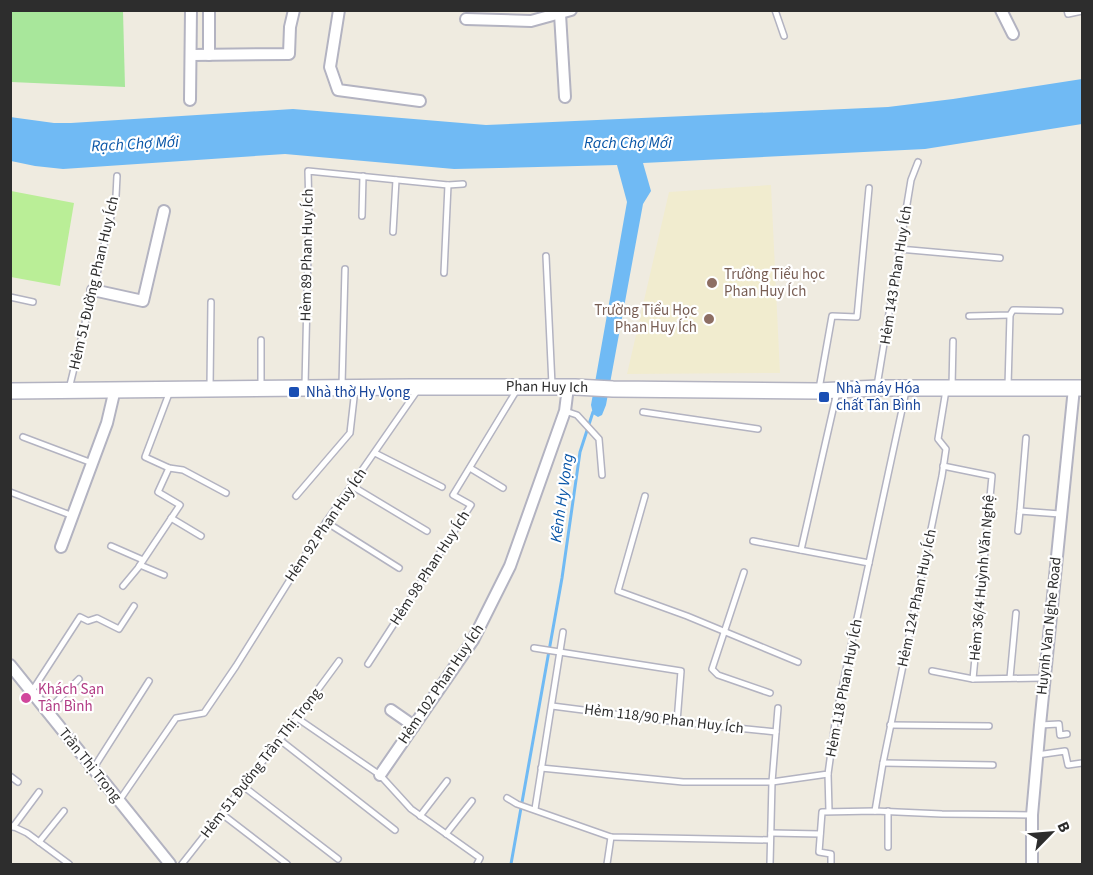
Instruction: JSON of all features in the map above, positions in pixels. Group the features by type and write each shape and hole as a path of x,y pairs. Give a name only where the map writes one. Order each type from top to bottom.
{"main road":[{"name":"Phan Huy Ich","path":"10,391 348,387 571,387 818,391 877,388 1078,388"}],"street":[{"path":"190,100 191,10"},
{"path":"209,10 209,55"},
{"path":"192,55 289,54 290,27 294,10"},
{"path":"339,10 330,67 338,90 420,101"},
{"path":"466,19 531,21 572,10"},
{"path":"1000,10 1013,34"},
{"path":"560,14 565,97"},
{"path":"93,290 143,301 164,211"},
{"name":"Hẻm 102 Phan Huy Ích","path":"380,775 473,640 510,566 565,411 571,387"},
{"name":"Huynh Van Nghe Road","path":"1032,864 1032,815 1044,678 1060,514 1078,388"},
{"path":"62,547 107,423 115,389"},
{"name":"Trần Thị Trọng","path":"10,665 170,864"},
{"path":"391,710 414,726"}],"lane":[{"path":"775,10 784,36"},
{"path":"1067,10 1068,14 1083,11"},
{"name":"Hẻm 143 Phan Huy Ích","path":"877,388 911,180 918,162"},
{"name":"Hẻm 89 Phan Huy Ích","path":"305,388 308,171 448,185 463,184"},
{"name":"Hẻm 51 Đường Phan Huy Ích","path":"69,390 116,196 117,176"},
{"path":"362,216 363,177"},
{"path":"393,232 396,180"},
{"path":"444,273 448,185"},
{"path":"818,391 832,316 857,317 870,188"},
{"path":"899,249 1000,258"},
{"path":"546,256 552,387"},
{"path":"296,496 350,433 345,269"},
{"path":"10,297 33,302"},
{"path":"210,388 211,302"},
{"path":"1008,388 1010,315 1013,310 1060,311"},
{"path":"969,316 1010,315"},
{"path":"261,340 261,388"},
{"name":"Hẻm 124 Phan Huy Ích","path":"875,811 946,449 938,439 949,388 953,341"},
{"name":"Hẻm 92 Phan Huy Ích","path":"119,801 176,718 204,713 326,522 420,387"},
{"name":"Hẻm 98 Phan Huy Ích","path":"368,664 471,504 453,495 519,387"},
{"path":"170,389 145,457 169,468 183,470 226,493"},
{"name":"Hẻm 118 Phan Huy Ích","path":"540,768 683,782 772,782 828,774 836,716 906,389"},
{"path":"801,550 838,390"},
{"path":"565,411 577,415 599,439 602,475"},
{"path":"643,412 758,429"},
{"path":"22,437 92,463"},
{"path":"1018,531 1026,438"},
{"path":"375,453 442,487"},
{"name":"Hẻm 36/4 Huỳnh Văn Nghệ","path":"943,466 992,476 973,679"},
{"path":"123,586 142,563 180,505 158,492 169,468"},
{"path":"470,468 503,488"},
{"path":"352,486 427,531"},
{"path":"10,492 73,516"},
{"path":"645,496 618,591 798,662"},
{"path":"1020,512 1060,514"},
{"path":"171,518 201,536"},
{"path":"326,522 399,568"},
{"path":"753,541 869,563"},
{"path":"111,546 164,575"},
{"path":"744,572 712,669 718,675 770,693"},
{"path":"32,691 80,617 88,621 97,618 119,629 134,606"},
{"path":"1010,678 1016,613"},
{"path":"532,809 552,706 563,632"},
{"path":"534,648 681,671 677,722"},
{"name":"Hẻm 51 Đường Trần Thị Trọng","path":"182,864 339,661"},
{"path":"932,671 973,679 1044,678"},
{"path":"47,711 79,680"},
{"path":"93,769 149,681"},
{"name":"Hẻm 118/90 Phan Huy Ích","path":"552,706 776,732"},
{"path":"770,864 772,782 778,708"},
{"path":"297,718 380,775 411,809 480,858 477,864"},
{"path":"1040,725 1059,724 1060,735 1067,734"},
{"path":"890,726 989,726"},
{"path":"280,740 395,830"},
{"path":"1037,755 1065,751 1068,765 1083,763"},
{"path":"883,763 993,765"},
{"path":"828,774 829,812"},
{"path":"10,776 18,782"},
{"path":"420,816 447,782"},
{"path":"243,786 338,860"},
{"path":"39,792 12,826 27,833 69,864"},
{"path":"507,798 517,804 611,837 770,840"},
{"path":"446,834 472,801"},
{"path":"39,842 64,811"},
{"path":"888,811 888,847"},
{"path":"831,863 831,854 820,853 822,812 888,811 1032,815"},
{"path":"222,814 287,864"},
{"path":"771,833 820,834"},
{"path":"607,864 611,837"}],"shaded area":[{"name":"Trường Tiểu học Phan Huy Ích","path":"771,185 780,373 627,374 669,192"}],"green space":[{"path":"11,10 123,11 125,87 11,82"},
{"path":"11,191 74,203 60,286 11,277"}],"water":[{"name":"Rạch Chợ Mới","path":"1082,79 1082,124 925,149 643,163 651,191 643,204 606,405 602,415 598,417 593,414 591,405 627,202 617,165 454,169 285,154 63,169 11,161 10,117 71,123 293,109 486,125 888,107"}],"waterway":[{"name":"Kênh Hy Vọng","path":"511,864 562,578 580,452 593,412"}],"place":[{"name":"Trường Tiểu học Phan Huy Ích","path":"712,283"},
{"name":"Trường Tiểu Học Phan Huy Ích","path":"709,319"},
{"name":"Nhà thờ Hy Vọng","path":"294,392"},
{"name":"Nhà máy Hóa chất Tân Bình","path":"824,397"},
{"name":"Khách Sạn Tân Bình","path":"26,698"}]}
